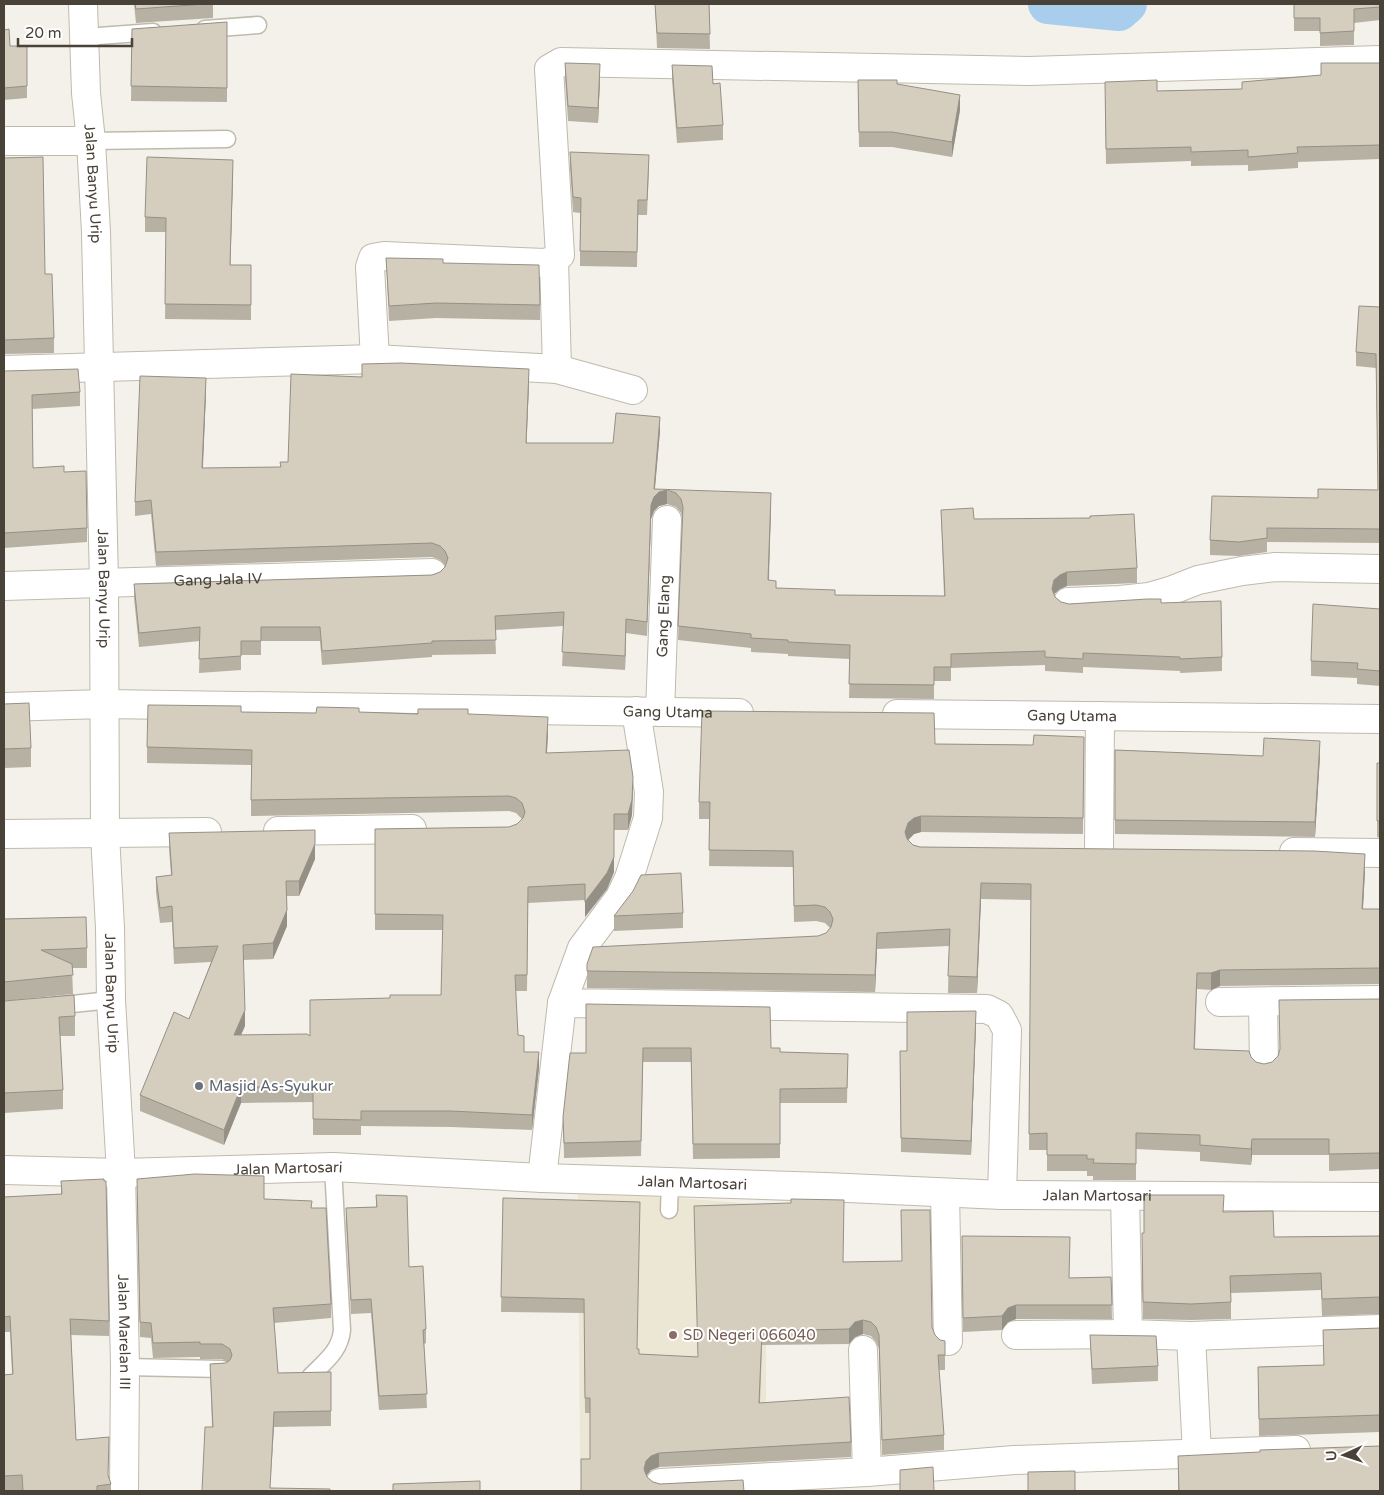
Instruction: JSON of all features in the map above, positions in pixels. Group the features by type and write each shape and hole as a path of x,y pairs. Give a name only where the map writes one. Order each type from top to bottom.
{"street":[{"name":"Jalan Banyu Urip","path":"83,4 86,93 91,140 96,232 104,584 105,834 110,928 111,1000 121,1173"},
{"path":"375,359 370,267 373,258 384,256 545,263 554,260 560,255 549,68 562,62 1029,71 1380,60"},
{"path":"4,141 91,140"},
{"path":"554,260 557,368"},
{"path":"4,370 375,359 557,368 633,390"},
{"name":"Gang Elang","path":"542,1178 562,1002 582,948 620,897 629,878 648,818 648,712 667,520"},
{"path":"1068,602 1149,598 1198,580 1268,568 1380,569"},
{"name":"Gang Jala IV","path":"4,586 432,573"},
{"name":"Gang Utama","path":"4,707 104,704 767,713"},
{"name":"Gang Utama","path":"875,714 1380,719"},
{"path":"1099,850 1100,716"},
{"path":"4,834 440,828"},
{"path":"1265,852 1380,853"},
{"path":"582,948 612,947"},
{"path":"1220,1002 1380,1000"},
{"path":"562,1002 987,1009 999,1015 1007,1030 1002,1195"},
{"path":"1263,1002 1264,1065"},
{"name":"Jalan Martosari","path":"4,1170 121,1173 333,1167 542,1178 1002,1195 1380,1197"},
{"name":"Jalan Marelan III","path":"121,1173 125,1367 124,1491"},
{"path":"946,1192 948,1341"},
{"path":"1125,1196 1128,1334"},
{"path":"1016,1335 1128,1334 1191,1336 1380,1329"},
{"path":"1191,1336 1197,1454"},
{"path":"863,1350 866,1472"},
{"path":"660,1483 866,1472 1014,1460 1322,1449"}],"lane":[{"path":"191,30 258,25"},
{"path":"85,37 172,31"},
{"path":"91,140 227,139"},
{"path":"33,1008 111,1000"},
{"path":"310,1377 336,1350 341,1342 342,1330 333,1167"},
{"path":"669,1210 670,1182"},
{"path":"125,1367 222,1369"}],"shaded area":[{"name":"SD Negeri 066040","path":"578,1190 766,1205 766,1469 580,1465"}],"building":[{"path":"135,4 205,4 136,9"},
{"path":"655,4 709,4 710,34 657,33"},
{"path":"1294,4 1380,4 1380,7 1354,9 1354,31 1320,33 1320,18 1294,18"},
{"path":"227,22 227,88 131,86 132,29"},
{"path":"9,29 10,46 27,46 27,86 4,88 4,30"},
{"path":"565,63 600,64 598,108 568,106"},
{"path":"1321,63 1380,63 1380,145 1297,147 1298,153 1248,157 1248,150 1191,152 1191,147 1106,149 1105,82 1157,80 1157,91 1242,89 1242,82 1321,75"},
{"path":"672,65 712,66 713,84 720,83 723,125 677,128"},
{"path":"858,80 897,80 897,84 960,95 952,142 892,132 859,132"},
{"path":"570,152 649,155 647,200 638,200 637,252 580,251 581,198 573,197"},
{"path":"43,157 45,274 52,274 54,338 4,340 4,158"},
{"path":"147,157 233,160 230,265 251,265 251,305 165,304 166,218 145,217"},
{"path":"386,258 443,259 443,263 539,265 540,305 436,303 389,306"},
{"path":"1359,306 1380,307 1380,529 1267,528 1267,538 1239,542 1210,540 1212,496 1318,498 1318,489 1378,490 1376,354 1356,352"},
{"path":"401,363 529,369 526,443 613,443 616,413 660,417 654,489 771,493 768,580 776,581 776,588 835,590 835,595 945,596 941,510 973,508 974,519 1090,518 1090,516 1134,514 1137,568 1067,572 1054,580 1052,589 1055,597 1061,602 1069,604 1147,599 1161,599 1161,603 1221,601 1222,657 1180,659 1180,657 1083,653 1083,659 1045,657 1045,651 951,654 951,667 934,667 934,685 849,684 850,645 751,638 751,634 678,626 683,507 681,499 676,493 667,490 659,492 654,497 651,505 647,622 626,619 625,656 562,652 564,612 495,616 496,640 432,641 432,643 322,651 320,627 261,627 261,641 241,641 241,656 199,659 200,627 139,633 134,584 432,575 440,572 445,567 448,558 440,546 432,543 156,552 151,500 135,502 140,376 206,378 202,468 281,467 280,462 288,462 291,374 362,377 362,364"},
{"path":"78,369 80,392 32,395 33,468 64,466 64,472 86,471 87,528 4,533 4,371"},
{"path":"1313,604 1380,609 1380,671 1357,669 1358,663 1311,661"},
{"path":"29,703 31,748 4,749 4,704"},
{"path":"148,705 241,706 241,712 316,713 317,707 359,708 359,712 418,714 418,709 468,709 468,714 548,717 546,753 629,750 633,777 632,800 628,814 614,814 614,857 607,873 585,902 585,884 528,887 527,975 515,975 518,1035 524,1036 524,1052 539,1052 532,1115 451,1111 361,1111 361,1120 313,1119 313,1087 241,1087 224,1130 140,1095 174,1012 189,1019 218,946 174,948 172,906 160,908 156,877 172,875 169,833 315,830 315,844 299,881 286,881 287,910 273,943 243,945 245,1010 234,1035 307,1034 310,1036 310,1000 390,998 390,995 441,995 443,915 375,914 375,829 509,827 517,824 523,818 525,812 522,803 516,798 509,796 251,800 252,750 147,747"},
{"path":"702,711 934,713 935,744 1033,745 1034,735 1084,737 1083,818 921,816 914,818 908,823 905,832 907,839 913,845 920,847 1314,851 1365,854 1362,909 1380,909 1380,968 1220,970 1211,973 1197,973 1194,1049 1249,1051 1251,1057 1256,1062 1264,1064 1272,1062 1278,1056 1280,1049 1279,1000 1380,999 1380,1153 1329,1154 1329,1139 1252,1139 1251,1149 1200,1145 1200,1135 1136,1133 1136,1164 1093,1163 1094,1159 1087,1159 1087,1155 1047,1155 1047,1133 1029,1134 1031,884 981,883 977,977 948,976 950,929 877,933 875,975 587,971 587,964 593,947 818,936 826,933 831,927 833,919 825,907 816,905 794,906 793,851 709,850 710,802 699,802"},
{"path":"1264,738 1320,741 1315,822 1115,820 1115,750 1263,756"},
{"path":"1377,763 1380,763 1380,821 1377,821"},
{"path":"681,873 683,913 614,916 633,891 641,875"},
{"path":"86,917 87,948 41,950 72,964 73,975 4,982 4,919"},
{"path":"74,995 75,1016 59,1017 63,1090 4,1093 4,1001"},
{"path":"586,1004 770,1007 771,1048 780,1048 780,1052 848,1054 847,1088 780,1089 780,1144 693,1144 691,1048 643,1048 641,1141 564,1143 563,1117 570,1053 586,1053"},
{"path":"976,1011 971,1141 901,1138 900,1051 907,1051 907,1012"},
{"path":"195,1174 264,1176 264,1199 312,1201 311,1208 326,1208 331,1304 273,1308 278,1373 331,1372 331,1411 274,1412 270,1488 330,1489 330,1491 202,1491 205,1427 213,1427 210,1364 226,1363 230,1360 232,1355 230,1349 222,1344 200,1344 200,1342 153,1343 151,1323 140,1322 137,1179"},
{"path":"104,1179 106,1181 109,1321 70,1319 76,1440 109,1437 108,1475 111,1484 97,1486 97,1491 23,1491 22,1475 4,1476 4,1375 13,1374 10,1316 4,1317 4,1197 62,1194 61,1181"},
{"path":"376,1195 407,1196 409,1267 423,1266 426,1329 423,1330 427,1394 379,1396 371,1299 351,1300 346,1208 377,1207"},
{"path":"1144,1195 1224,1195 1223,1212 1273,1211 1274,1237 1380,1236 1380,1297 1322,1299 1321,1273 1230,1276 1231,1302 1191,1304 1143,1302 1142,1233 1144,1233"},
{"path":"503,1198 640,1202 637,1349 639,1349 639,1354 698,1357 694,1206 791,1203 791,1199 844,1200 843,1262 902,1261 901,1210 930,1210 932,1327 935,1335 940,1340 945,1341 945,1355 938,1355 944,1435 882,1440 879,1335 876,1327 871,1322 863,1320 855,1322 849,1329 762,1331 759,1403 849,1397 851,1442 659,1453 651,1456 646,1461 644,1469 647,1477 653,1482 660,1484 743,1480 744,1491 581,1491 581,1459 590,1459 590,1398 585,1398 584,1299 501,1297"},
{"path":"962,1236 1070,1237 1069,1278 1111,1277 1112,1305 1016,1305 1008,1308 1002,1316 963,1318"},
{"path":"1380,1328 1380,1415 1259,1419 1258,1367 1324,1365 1323,1330"},
{"path":"1090,1335 1156,1336 1158,1366 1092,1369"},
{"path":"1380,1446 1380,1491 1179,1491 1178,1456 1260,1452 1260,1450"},
{"path":"933,1467 934,1491 900,1491 900,1470"},
{"path":"1075,1471 1075,1491 1028,1491 1028,1472"},
{"path":"480,1481 480,1491 393,1491 393,1484"}],"waterway":[{"path":"1048,4 1119,11 1127,4"}],"place":[{"name":"Masjid As-Syukur","path":"199,1086"},
{"name":"SD Negeri 066040","path":"673,1335"}]}
